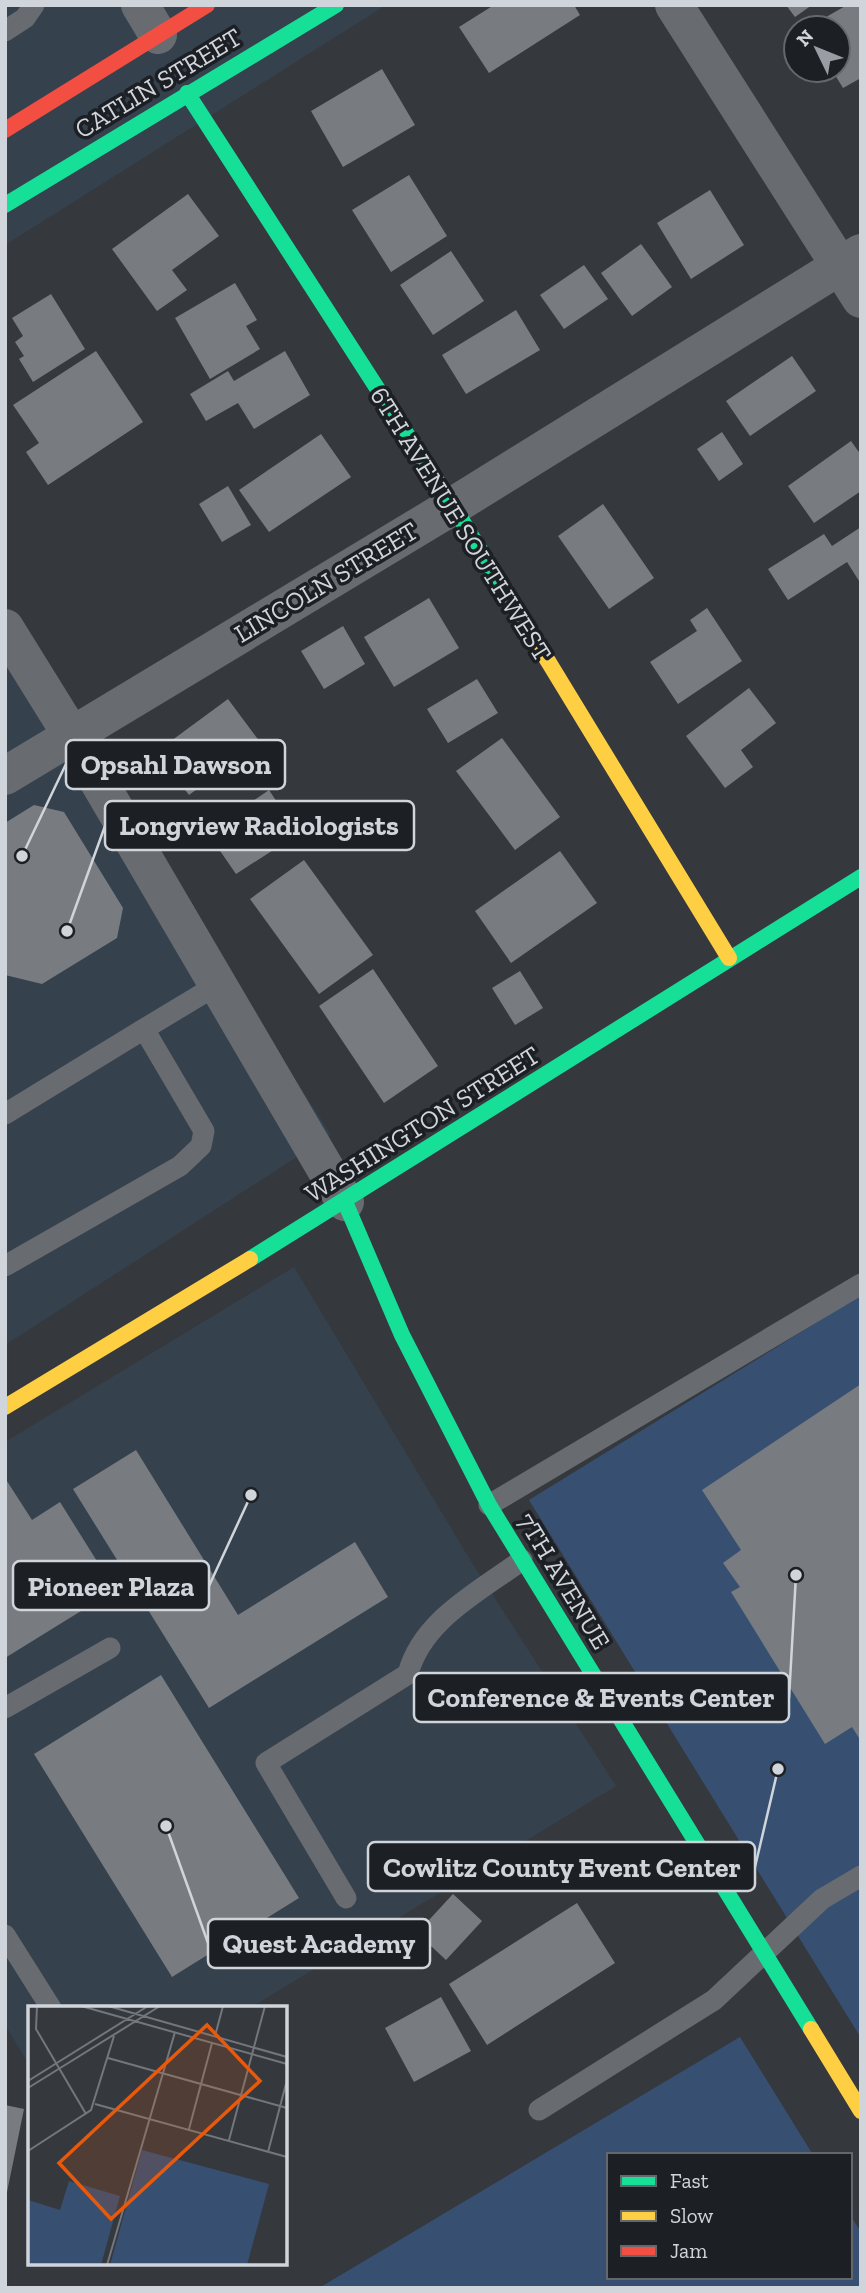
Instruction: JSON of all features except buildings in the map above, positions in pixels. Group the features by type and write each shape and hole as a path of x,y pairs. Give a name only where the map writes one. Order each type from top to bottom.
{"street":[{"name":"CATLIN STREET","path":"5,130 149,20 207,5"},
{"name":"CATLIN STREET","path":"5,205 336,5"},
{"path":"674,5 850,259 861,299"},
{"name":"6TH AVENUE SOUTHWEST","path":"187,93 453,506 729,958"},
{"name":"LINCOLN STREET","path":"5,776 453,506 850,259"},
{"path":"9,642 72,736 345,1202"},
{"name":"WASHINGTON STREET","path":"5,1408 345,1202 861,877"},
{"name":"7TH AVENUE","path":"345,1202 402,1335 489,1505 861,2111"}],"lane":[{"path":"5,31 25,18 34,5"},
{"path":"5,1114 217,985"},
{"path":"5,1266 180,1166 201,1146 204,1130 144,1030"},
{"path":"489,1505 861,1284"},
{"path":"346,1898 266,1763 408,1674 413,1654 435,1625 522,1560"},
{"path":"5,1708 110,1648"},
{"path":"539,2110 714,2000 822,1899 861,1875"},
{"path":"5,1935 50,2006"}],"shaded area":[{"path":"5,5 386,5 5,245"},
{"path":"5,629 331,1135 5,1345"},
{"path":"294,1267 472,1563 616,1786 253,2006 28,2006 28,2063 5,2025 5,1442"},
{"path":"861,1295 861,2038 529,1500"},
{"path":"740,2037 812,2153 607,2153 607,2279 852,2279 852,2218 861,2232 861,2288 319,2288"}],"traffic: fast":[{"path":"5,205 336,5"},
{"path":"187,93 453,506 526,625"},
{"path":"250,1259 861,877"},
{"path":"345,1202 402,1335 489,1505 811,2029"}],"traffic: slow":[{"path":"526,625 729,958"},
{"path":"5,1407 250,1259"},
{"path":"811,2029 861,2111"}],"traffic: jam":[{"path":"5,130 207,5"}],"place":[{"name":"Opsahl Dawson","path":"22,856"},
{"name":"Longview Radiologists","path":"67,931"},
{"name":"Pioneer Plaza","path":"251,1495"},
{"name":"Conference & Events Center","path":"796,1575"},
{"name":"Cowlitz County Event Center","path":"778,1769"},
{"name":"Quest Academy","path":"166,1826"}]}
